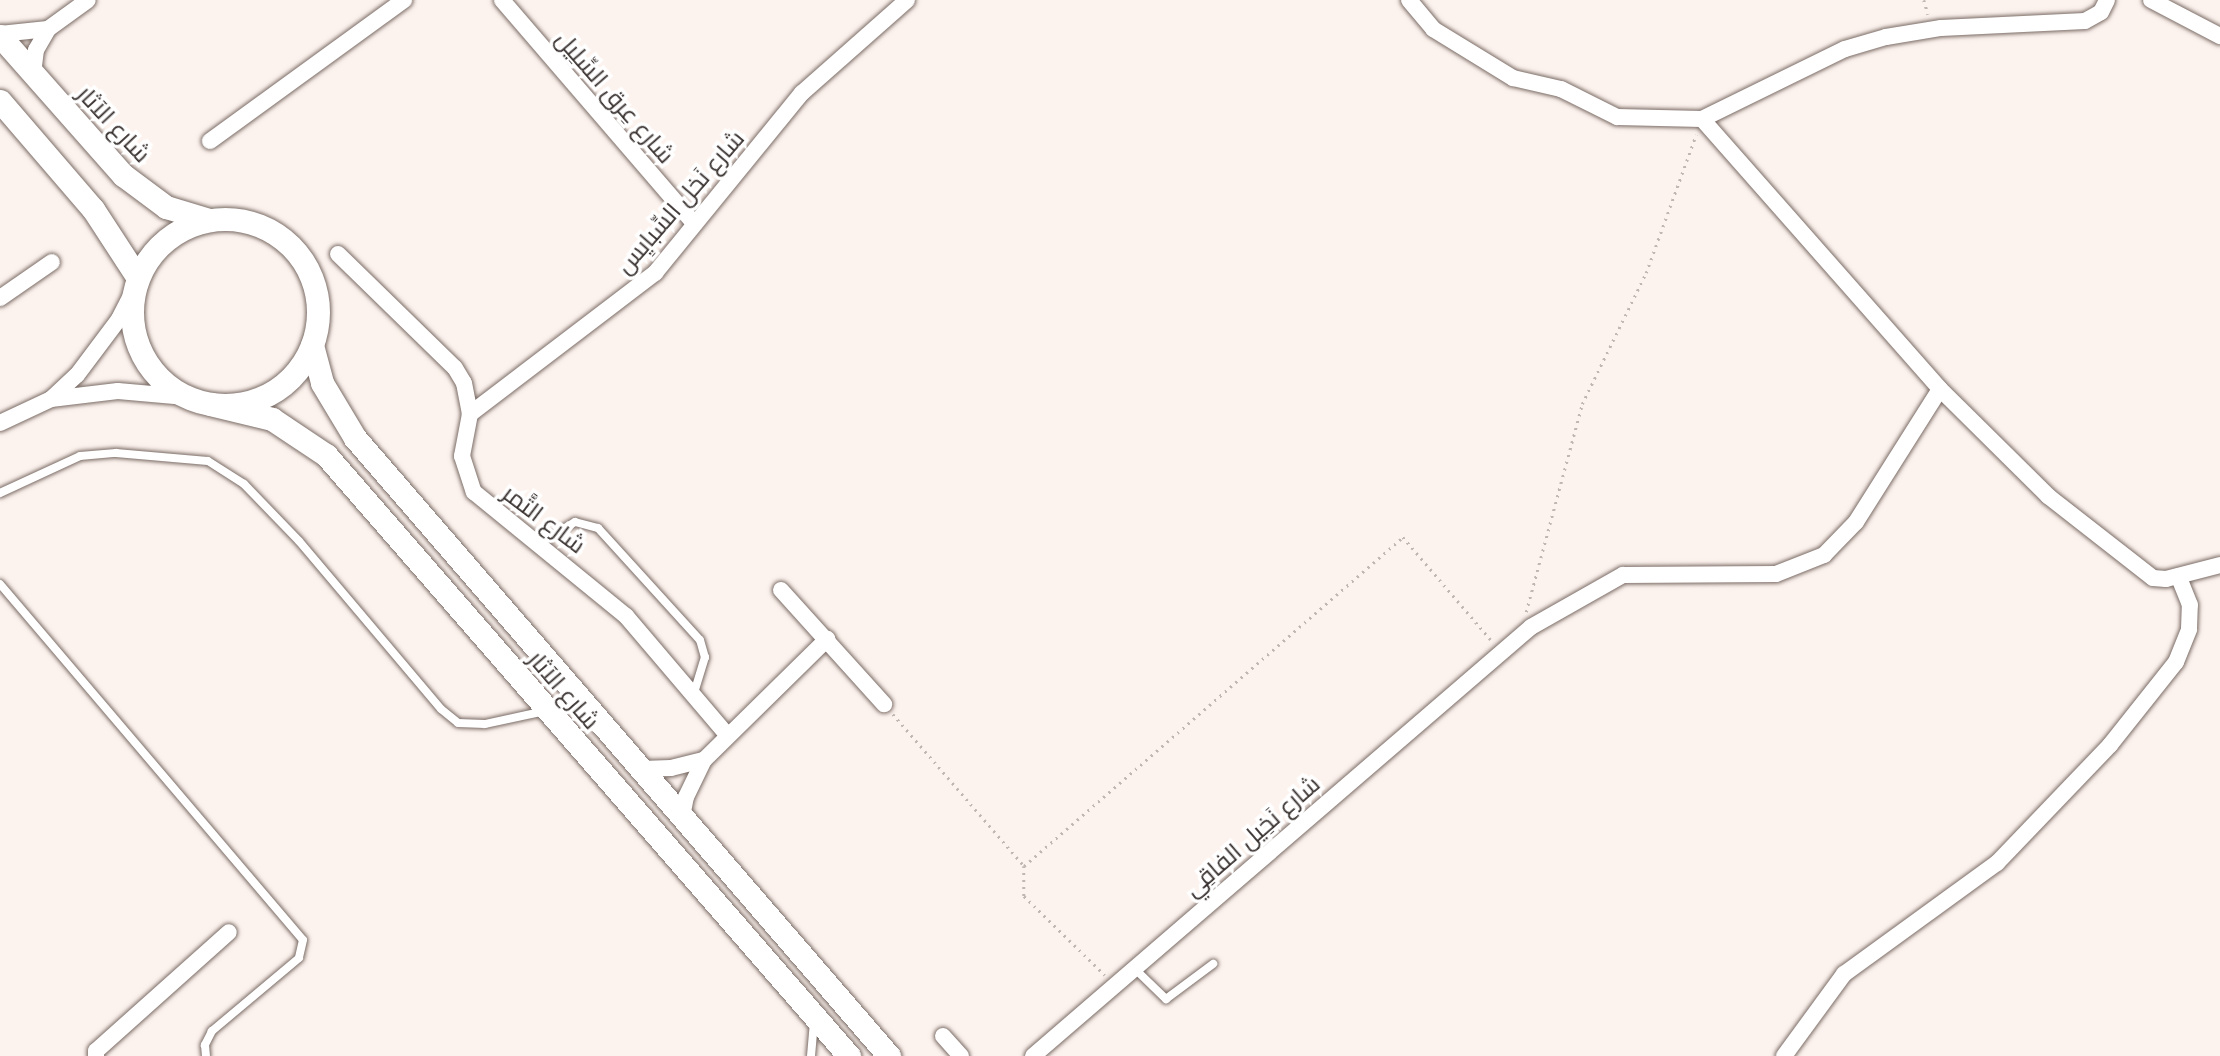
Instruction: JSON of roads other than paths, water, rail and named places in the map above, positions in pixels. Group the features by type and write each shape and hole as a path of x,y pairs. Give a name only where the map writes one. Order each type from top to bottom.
{"street":[{"path":"33,74 36,50 48,29 88,0"},
{"path":"211,141 404,0"},
{"name":"شارع عِرق السِّلِيل","path":"502,0 694,223"},
{"name":"شارع نَخل السِّبايِس","path":"470,414 639,288 802,93 907,0"},
{"path":"1409,0 1433,29 1513,78 1561,89 1617,117 1702,119 1845,49 1886,37 1941,28 2085,22 2101,12 2107,0"},
{"path":"2151,0 2220,36"},
{"path":"0,35 48,29"},
{"name":"شارع الآثار","path":"0,35 96,148 149,197 209,220"},
{"path":"0,101 93,209 136,283 136,339 164,382 186,397"},
{"path":"1702,119 1940,389 2048,496 2153,578 2178,576 2220,565"},
{"path":"0,423 51,399 118,391 186,397 210,404 260,398 300,367 312,345 316,296 296,253 257,225 209,220 166,240 136,283 100,348 51,399"},
{"name":"شارع التَّمر","path":"338,254 455,369 470,400 462,456 474,492 540,543 626,616 694,692 728,736"},
{"path":"0,298 52,262"},
{"name":"شارع الآثار","path":"312,345 322,383 355,438 889,1056"},
{"name":"شارع نَخِيل الفاقِي","path":"1033,1056 1520,635 1623,575 1776,574 1824,555 1856,522 1940,389"},
{"name":"شارع الآثار","path":"210,404 272,419 326,455 849,1056"},
{"path":"1784,1056 1824,996 1867,955 1997,863 2109,745 2176,662 2189,629 2190,605 2178,576"},
{"path":"781,590 884,704"},
{"path":"682,817 686,797 704,760 827,639"},
{"path":"642,769 671,768 704,760"},
{"path":"96,1056 96,1051 229,932"},
{"path":"943,1036 961,1056"}],"lane":[{"path":"0,493 80,456 116,453 208,461 244,484 299,541 458,723 485,724 547,710"},
{"path":"540,543 575,522 598,527 700,640 705,657 694,692"},
{"path":"0,584 303,940 299,958 212,1031 205,1045 206,1056"},
{"path":"1135,968 1166,999 1213,964"},
{"path":"811,1010 811,1056"}]}
